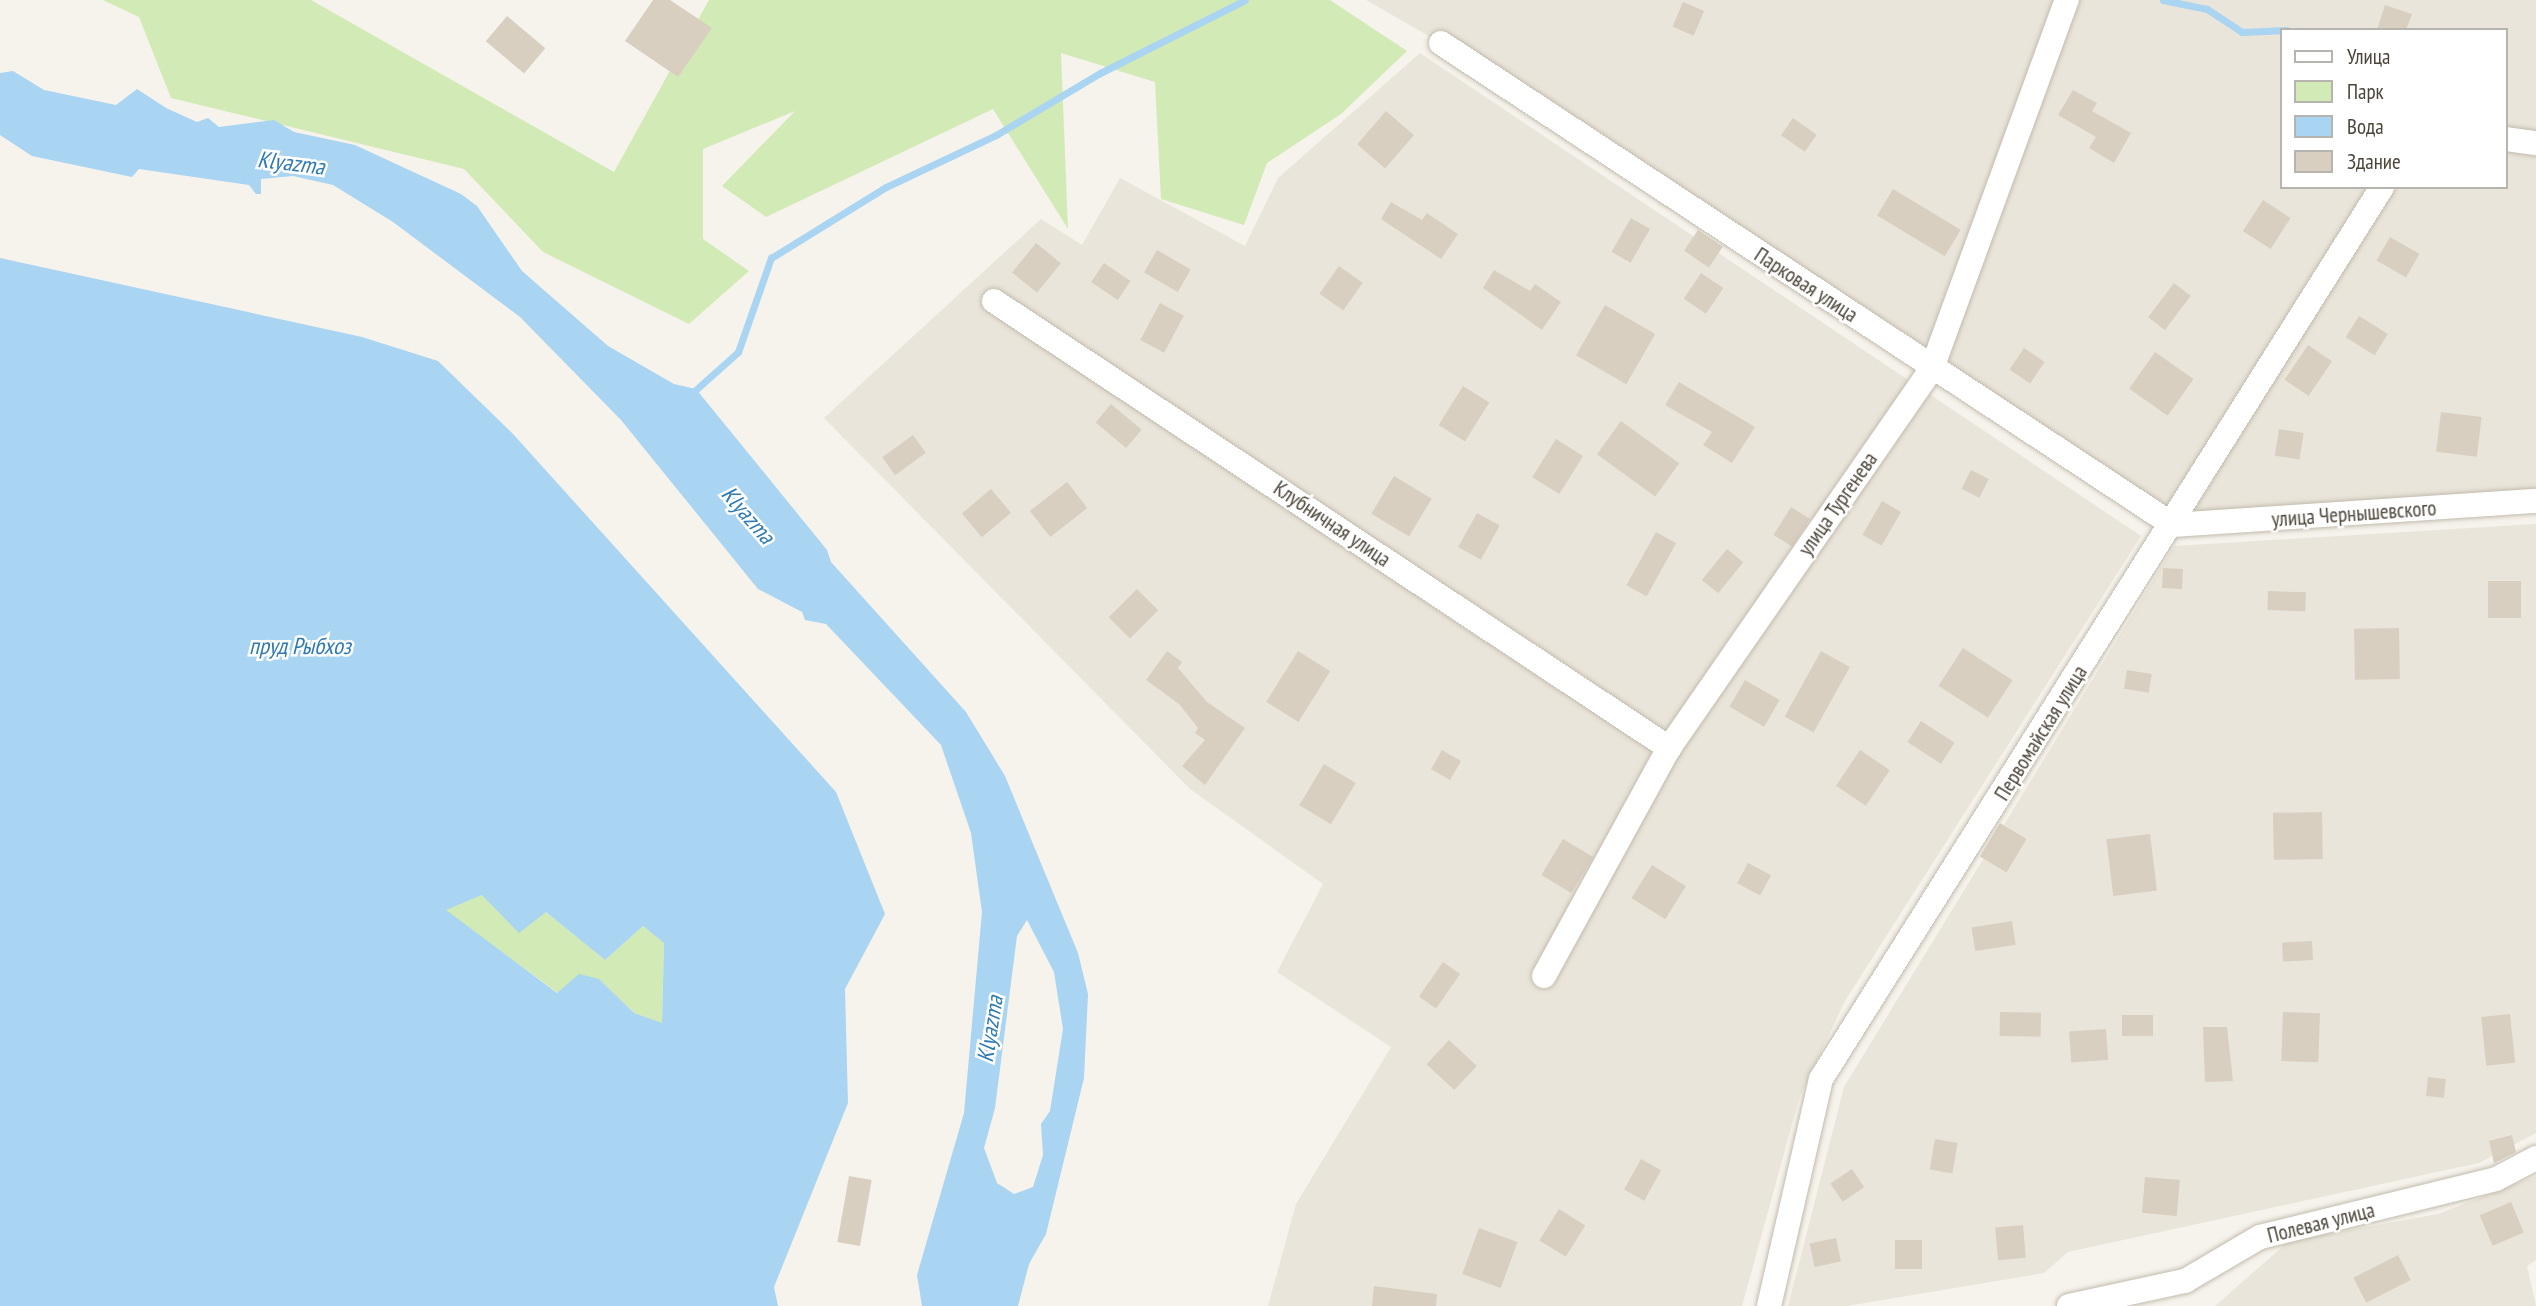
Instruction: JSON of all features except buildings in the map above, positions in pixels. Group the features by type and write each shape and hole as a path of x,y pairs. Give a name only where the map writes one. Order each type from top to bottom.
{"street":[{"name":"улица Тургенева","path":"1544,976 1669,748 1932,368 2067,0"},
{"name":"Парковая улица","path":"1441,43 2173,525"},
{"path":"2508,139 2536,143"},
{"name":"Первомайская улица","path":"1769,1306 1821,1079 2173,525 2381,189"},
{"name":"Клубничная улица","path":"994,301 1669,748"},
{"name":"улица Чернышевского","path":"2173,525 2536,501"},
{"name":"Полевая улица","path":"2069,1306 2185,1282 2260,1237 2496,1179 2536,1158"}],"shaded area":[{"path":"1366,0 2536,0 2536,501 2173,525 1441,43"},
{"path":"1420,53 2141,536 1845,1001 1799,1099 1742,1306 1268,1306 1296,1204 1391,1047 1277,972 1323,884 1190,789 824,418 1041,219 1082,245 1120,178 1245,246 1278,178"},
{"path":"2536,524 2536,1133 2479,1163 2068,1252 2044,1273 1847,1306 1788,1306 1844,1087 2174,546"},
{"path":"2536,1176 2536,1260 2527,1266 2536,1306 2215,1306 2289,1241 2438,1214"}],"green space":[{"path":"103,0 311,0 614,172 709,0 1330,0 1407,51 1341,114 1267,163 1244,225 1161,199 1155,82 1061,53 1068,229 993,109 766,217 722,186 795,111 703,149 703,239 749,271 689,324 543,252 464,169 171,98 139,17"},
{"path":"482,895 546,912 605,960 643,926 664,943 662,1024 634,1013 599,979 558,993 445,910"}],"water":[{"name":"Klyazma","path":"13,71 44,90 116,105 137,89 166,108 197,122 208,118 219,127 274,120 294,132 355,145 461,194 477,206 522,271 608,346 674,384 696,389 827,550 831,562 966,712 1005,776 1078,953 1088,994 1084,1078 1046,1234 1029,1264 1018,1306 922,1306 917,1275 964,1113 982,912 971,833 941,745 826,624 805,620 802,612 758,589 621,420 520,317 393,222 333,185 293,176 261,179 261,194 256,194 249,185 139,169 132,177 32,156 0,135 0,73","holes":["1027,920 1054,972 1063,1029 1050,1111 1041,1124 1043,1155 1033,1187 1014,1194 997,1183 984,1148 995,1108 1017,936"]},
{"name":"пруд Рыбхоз","path":"0,258 362,337 438,361 513,434 836,792 885,914 845,989 848,1103 774,1287 778,1306 0,1306","holes":["482,895 519,933 546,912 605,960 643,926 664,943 662,1023 634,1013 599,979 579,974 557,993 446,910"]}],"waterway":[{"path":"691,394 738,352 771,258 886,187 996,135 1100,73 1245,0"},
{"path":"2163,0 2207,9 2242,32 2280,30"}]}
